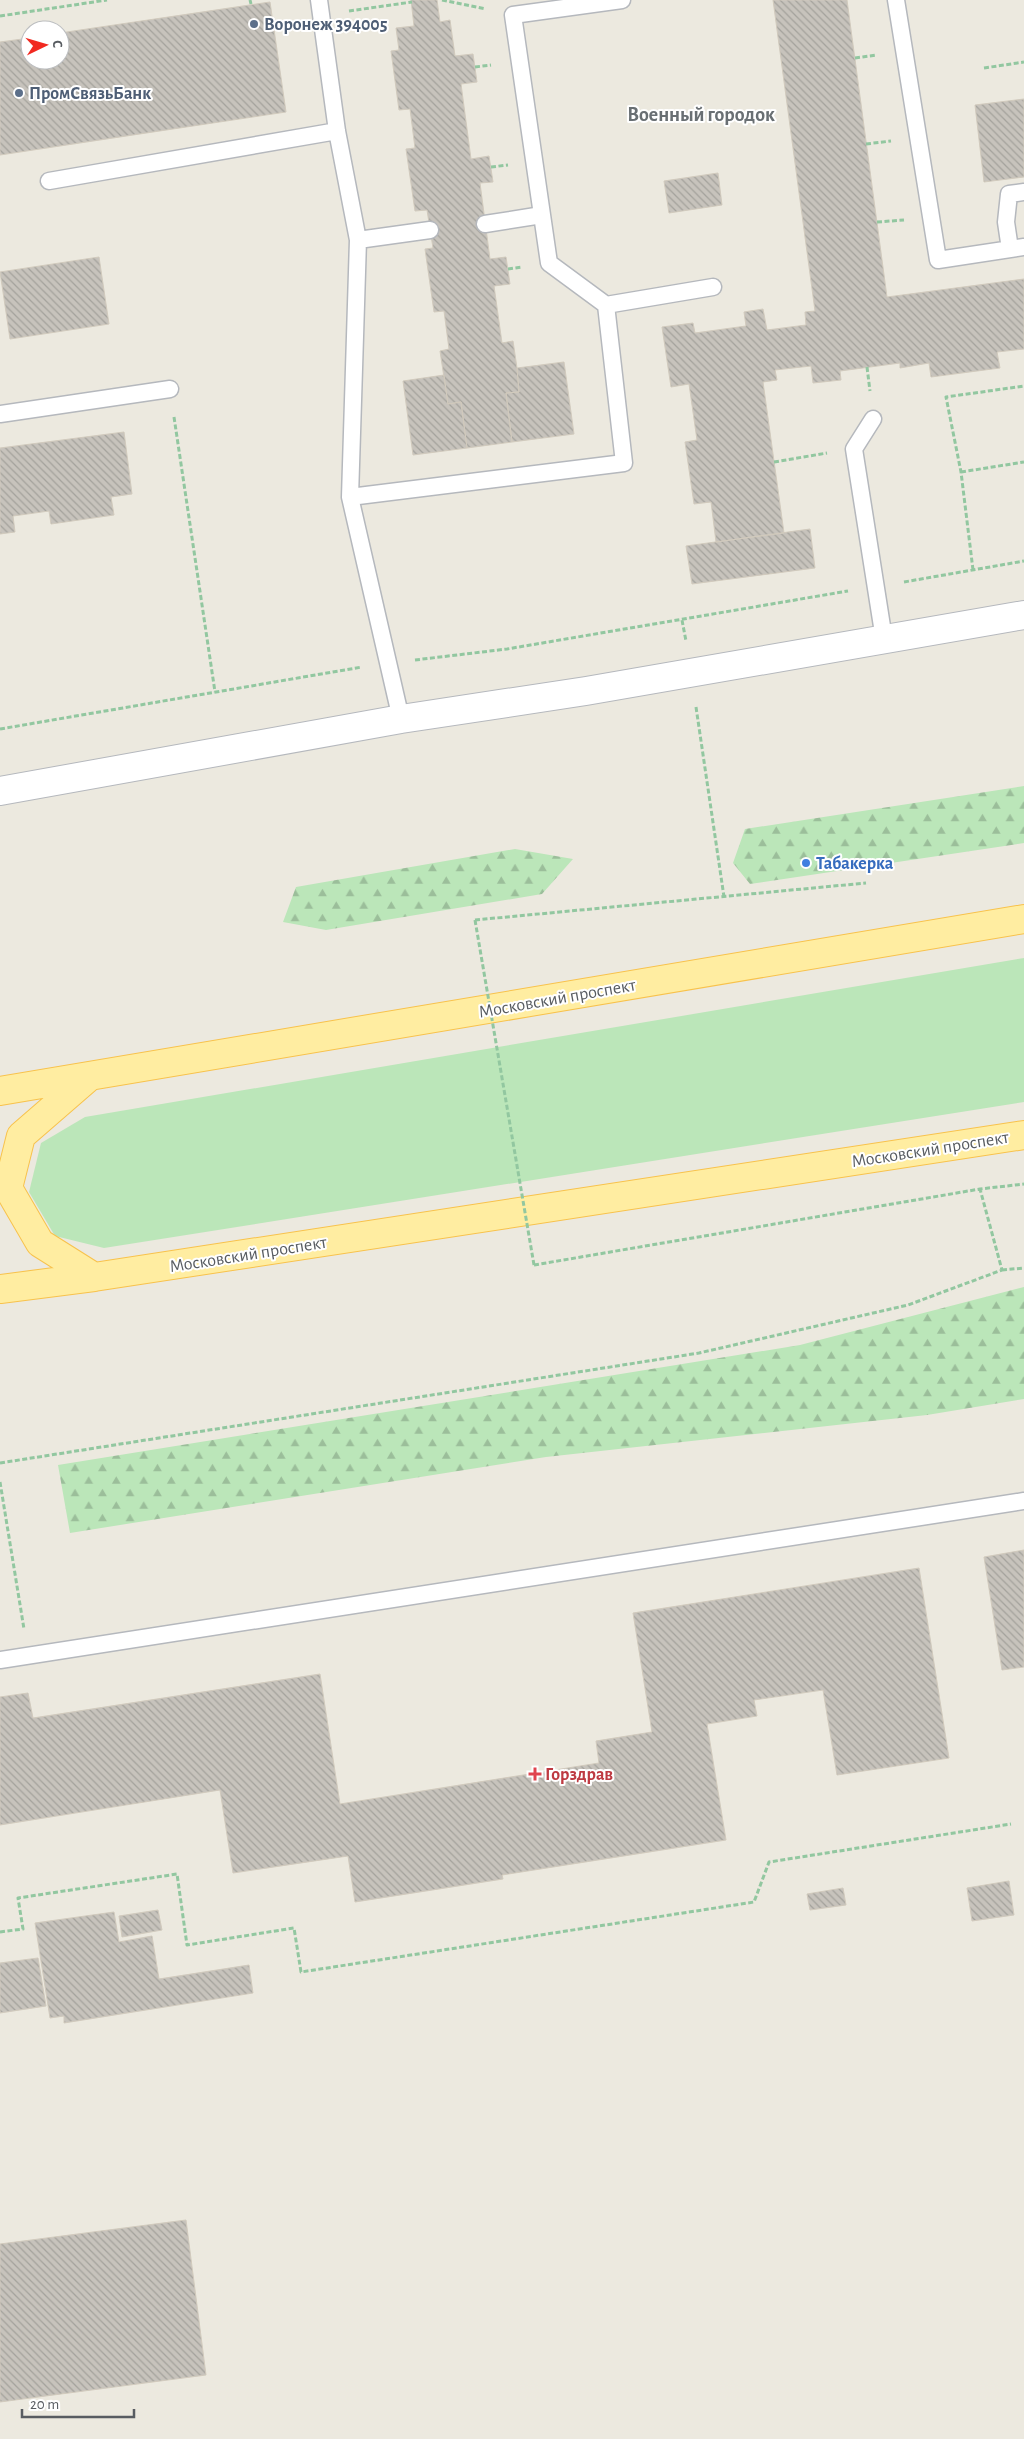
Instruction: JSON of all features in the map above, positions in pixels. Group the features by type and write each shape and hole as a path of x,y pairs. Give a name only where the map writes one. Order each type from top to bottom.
{"main road":[{"name":"Московский проспект","path":"0,1091 1024,919"},
{"path":"89,1077 21,1136 8,1188 40,1242 94,1277"},
{"name":"Московский проспект","path":"0,1288 94,1277 1024,1135"}],"street":[{"path":"0,791 401,719 691,673 1024,615"}],"lane":[{"path":"622,0 513,15 549,263 606,305 713,287"},
{"path":"896,0 938,260 1017,248 1006,222 1009,194 1024,192"},
{"path":"320,8 337,130 358,240 350,498 401,719"},
{"path":"49,182 337,130"},
{"path":"485,224 542,215"},
{"path":"358,240 430,230"},
{"path":"350,498 624,463 606,305"},
{"path":"0,414 170,389"},
{"path":"873,419 854,449 884,639"},
{"path":"0,1660 1024,1501"}],"path":[{"path":"0,16 107,0"},
{"path":"442,0 513,15"},
{"path":"320,8 412,2"},
{"path":"984,68 1024,62"},
{"path":"973,570 961,472 946,397 1024,386"},
{"path":"170,389 215,692"},
{"path":"774,462 854,449"},
{"path":"961,472 1024,462"},
{"path":"0,728 389,663 507,649 1024,561"},
{"path":"682,620 724,897"},
{"path":"866,883 474,920 534,1265 980,1189 1024,1184"},
{"path":"980,1189 1002,1270"},
{"path":"0,1463 699,1353 908,1305 1002,1270 1024,1268"},
{"path":"0,1482 28,1656"},
{"path":"0,1932 23,1929 18,1898 177,1874 187,1945 294,1928 301,1972 754,1902 769,1862 1011,1824"}],"green space":[{"path":"1024,786 1024,843 750,884 733,863 745,829"},
{"path":"515,849 573,859 542,894 326,930 283,922 296,887"},
{"path":"1024,958 1024,1102 104,1248 55,1236 29,1192 41,1143 85,1117"},
{"path":"1024,1287 1024,1399 927,1415 546,1457 70,1533 58,1465 800,1345"}],"building":[{"path":"411,0 437,0 440,22 450,20 455,56 473,54 477,82 461,84 471,159 489,156 493,182 480,183 490,259 506,257 510,284 494,286 502,343 513,341 517,368 519,392 506,393 512,442 467,448 461,402 448,404 440,351 449,349 444,311 434,312 425,249 433,248 427,210 415,211 406,149 415,148 410,109 399,110 391,51 399,50 396,28 414,26"},
{"path":"773,0 847,0 887,297 1024,279 1024,349 997,352 1000,368 931,377 929,363 900,368 900,363 840,371 841,380 813,383 811,366 775,370 777,380 763,382 784,533 716,542 711,502 694,504 685,442 697,440 689,384 671,387 662,327 693,323 695,333 746,326 744,312 763,309 767,330 806,325 805,312 815,311"},
{"path":"270,2 286,112 0,155 0,42 20,39 20,70 70,70 70,32"},
{"path":"1024,99 1024,177 984,182 975,105"},
{"path":"718,173 722,205 669,213 664,181"},
{"path":"99,257 109,324 10,339 0,272"},
{"path":"564,362 574,434 512,442 506,393 519,392 517,368"},
{"path":"444,375 448,404 461,402 467,448 413,455 403,381"},
{"path":"124,432 132,494 111,497 114,515 51,524 49,511 13,516 15,532 0,534 0,448"},
{"path":"810,529 815,568 692,584 686,546"},
{"path":"1024,1550 1024,1667 1002,1670 984,1557"},
{"path":"919,1568 949,1758 837,1775 823,1690 754,1700 757,1716 707,1724 726,1840 502,1875 503,1879 355,1902 348,1856 233,1873 220,1790 0,1825 0,1697 28,1693 33,1718 320,1674 340,1804 599,1763 596,1741 652,1732 633,1613"},
{"path":"1009,1881 1014,1915 972,1921 967,1888"},
{"path":"843,1888 846,1905 810,1910 807,1894"},
{"path":"158,1910 162,1930 122,1937 119,1916"},
{"path":"114,1912 119,1942 152,1936 159,1979 249,1965 253,1993 64,2023 64,2016 50,2018 35,1923"},
{"path":"38,1958 46,2006 0,2013 0,1963"},
{"path":"186,2220 206,2375 0,2402 0,2244"}],"place":[{"name":"Воронеж 394005","path":"254,24"},
{"name":"ПромСвязьБанк","path":"19,93"},
{"name":"Табакерка","path":"806,863"},
{"name":"Горздрав","path":"535,1774"}],"district":[{"name":"Военный городок","path":"701,114"}]}
